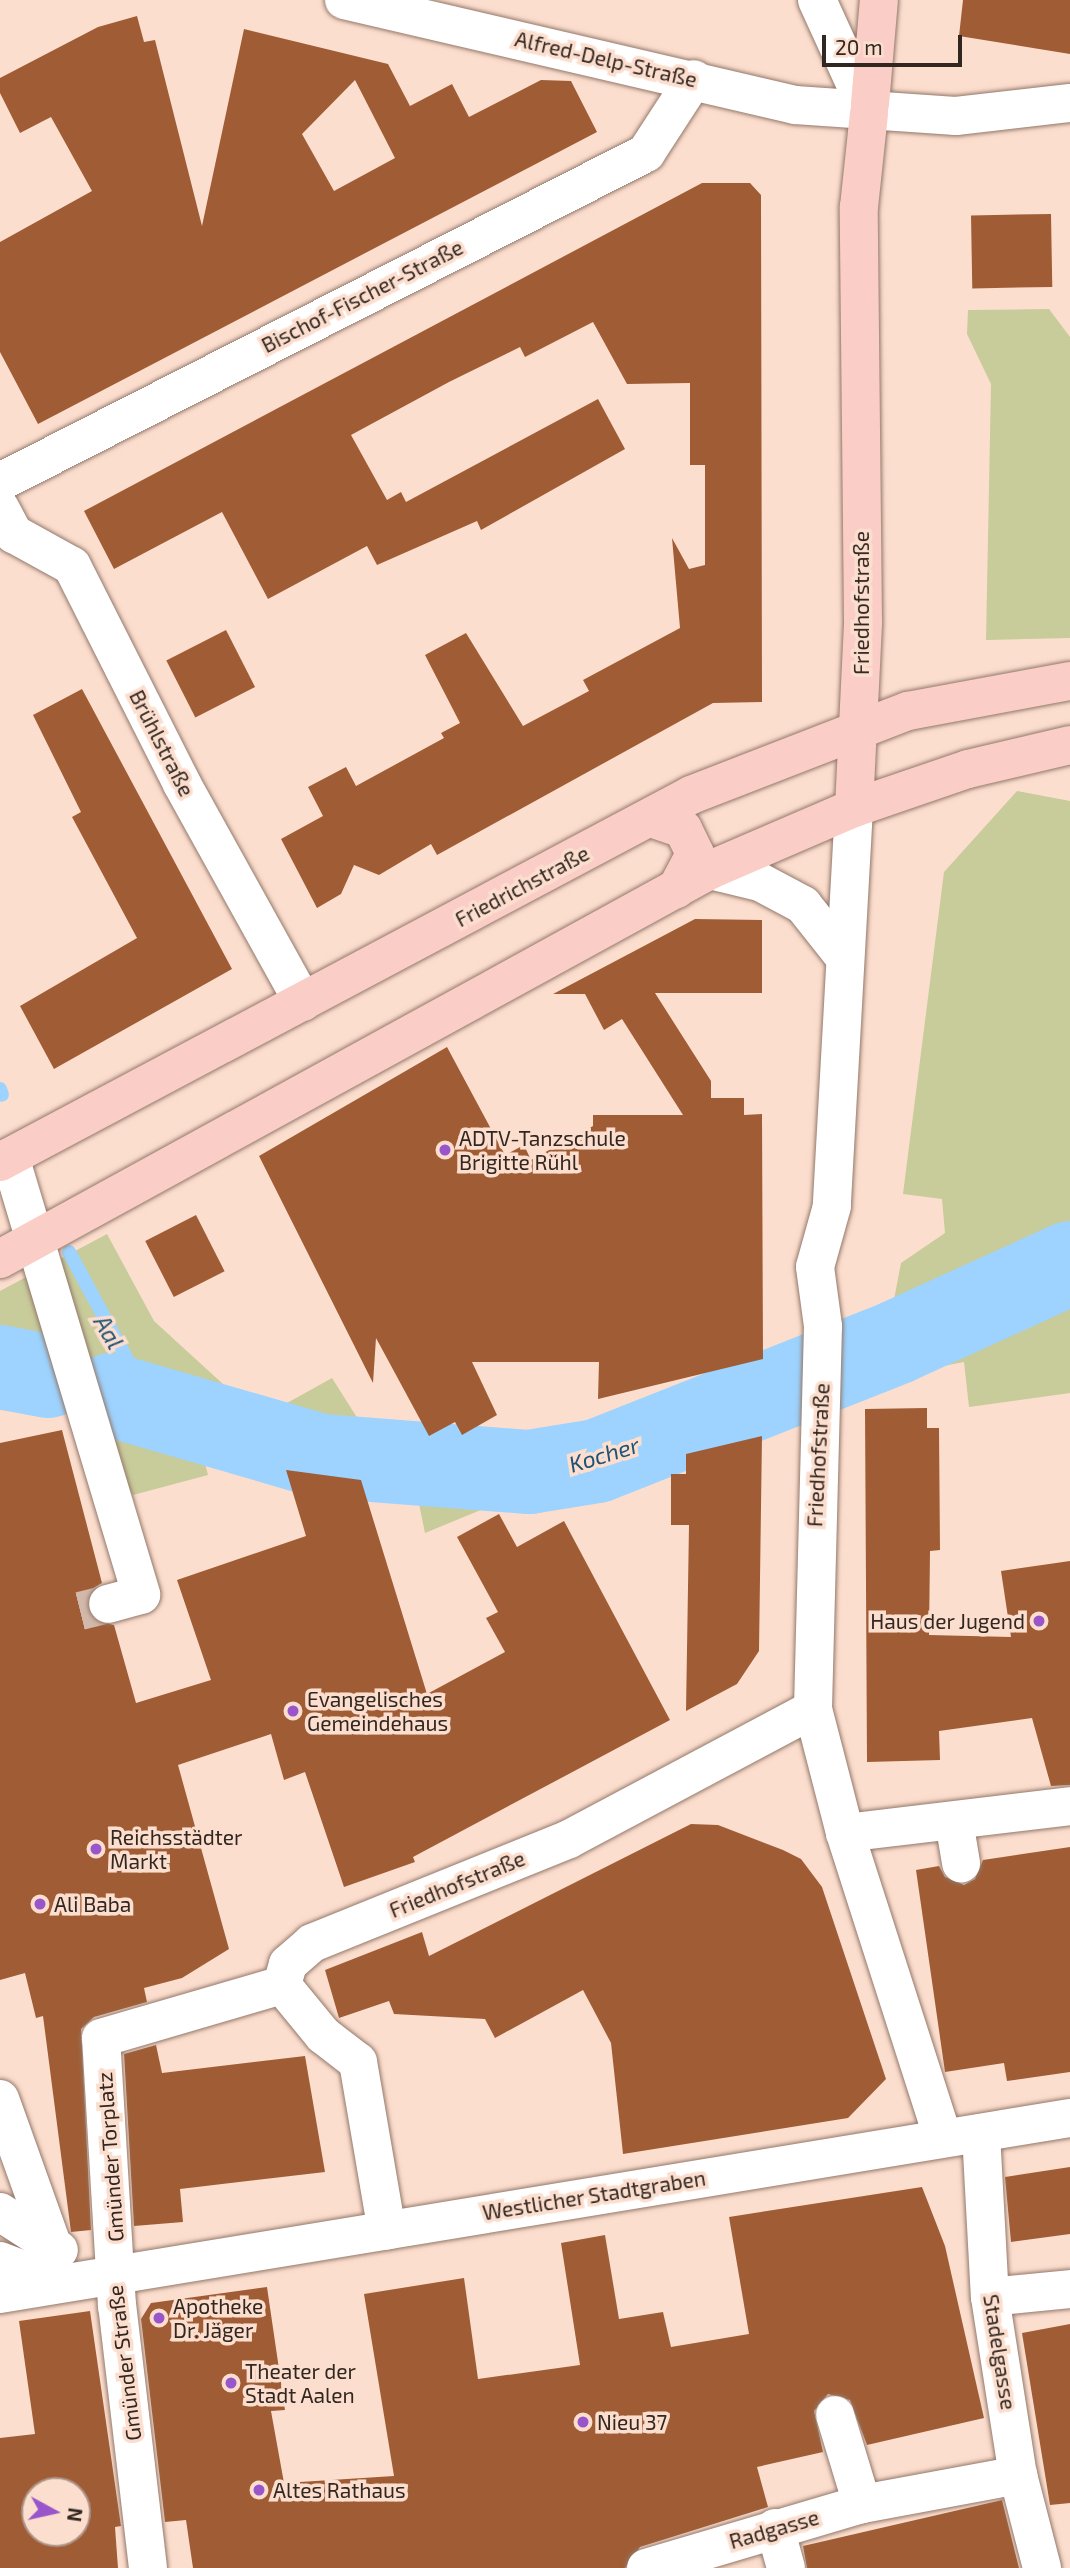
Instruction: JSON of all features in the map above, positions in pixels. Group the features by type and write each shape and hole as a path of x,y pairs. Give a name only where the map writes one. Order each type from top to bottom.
{"main road":[{"name":"Friedhofstraße","path":"854,808 859,728 859,207 879,0"},
{"name":"Friedrichstraße","path":"5,1159 651,818 859,728 964,697 1070,681"},
{"path":"0,1259 710,870 854,808 968,769 1070,745"},
{"path":"651,818 683,829 695,854 676,889"}],"street":[{"name":"Alfred-Delp-Straße","path":"344,0 694,79 795,105 870,109"},
{"path":"817,0 870,109 956,116 1070,103"},
{"name":"Bischof-Fischer-Straße","path":"0,482 646,153 694,79"},
{"name":"Brühlstraße","path":"0,508 14,534 72,566 182,784 303,1002"},
{"name":"Friedhofstraße","path":"854,808 842,954 831,1206 815,1266 823,1336 813,1709 845,1833 943,2138"},
{"path":"710,870 760,882 803,905 842,954"},
{"path":"5,1159 38,1239 141,1595 108,1604"},
{"name":"Friedhofstraße","path":"282,1985 288,1964 312,1943 569,1839 813,1709"},
{"path":"845,1833 1070,1806"},
{"path":"954,1821 961,1863"},
{"path":"282,1985 323,2035 358,2062 387,2231"},
{"name":"Gmünder Torplatz","path":"118,2276 101,2038 282,1985"},
{"path":"0,2099 53,2247"},
{"name":"Westlicher Stadtgraben","path":"118,2276 1070,2118"},
{"name":"Stadelgasse","path":"981,2133 989,2297 1018,2474 1042,2568"},
{"path":"0,2211 53,2247 118,2276"},
{"path":"0,2261 63,2285"},
{"name":"Gmünder Straße","path":"63,2285 118,2276 148,2568"},
{"path":"0,2294 63,2285"},
{"path":"989,2297 1070,2289"},
{"path":"835,2415 862,2504"},
{"name":"Radgasse","path":"646,2568 862,2504 1018,2474"},
{"path":"775,2528 786,2568"}],"green space":[{"path":"1049,309 1070,337 1070,638 986,640 991,384 967,334 968,310"},
{"path":"1017,791 1070,801 1070,1393 969,1407 964,1362 911,1372 888,1331 901,1263 945,1233 942,1199 903,1194 944,872"},
{"path":"107,1234 154,1321 260,1418 332,1378 368,1435 501,1453 566,1447 721,1390 739,1436 680,1452 673,1473 488,1507 425,1533 415,1484 310,1473 199,1440 208,1475 133,1495 50,1363 17,1355 25,1408 0,1410 0,1291"}],"building":[{"path":"963,0 1070,0 1070,54 959,36"},
{"path":"137,16 144,42 155,40 202,226 244,29 388,64 410,106 452,84 469,117 541,80 571,81 597,132 38,424 0,352 0,242 92,191 51,117 20,133 0,93 0,78 98,27","holes":["355,80 395,158 334,191 302,134"]},
{"path":"702,183 750,183 761,195 762,702 713,703 437,855 431,844 379,875 354,865 341,894 317,908 281,839 323,816 308,787 346,767 356,786 444,738 441,733 460,723 425,655 466,633 523,726 589,691 583,680 680,628 672,538 689,569 705,565 705,465 690,465 690,383 627,384 593,322 525,357 520,347 449,382 351,435 387,500 401,492 406,502 598,399 625,449 481,530 477,521 377,565 367,546 268,599 222,512 114,569 84,511"},
{"path":"1051,214 1052,287 972,288 971,215"},
{"path":"226,630 255,687 195,717 166,660"},
{"path":"82,689 232,969 54,1069 20,1006 137,938 72,817 81,812 33,715"},
{"path":"695,919 762,920 762,993 655,993 711,1081 711,1098 744,1098 744,1115 762,1114 763,1359 598,1399 599,1362 472,1362 497,1415 462,1435 455,1422 429,1436 376,1338 373,1383 259,1156 447,1047 505,1155 524,1145 531,1160 593,1126 593,1115 683,1115 622,1019 604,1030 585,994 553,994"},
{"path":"196,1215 225,1271 174,1297 145,1241"},
{"path":"927,1408 927,1428 939,1428 940,1550 930,1551 929,1635 1011,1637 1001,1571 1070,1561 1070,1785 1051,1786 1032,1718 939,1731 940,1760 867,1762 865,1409"},
{"path":"62,1430 102,1583 92,1589 87,1609 93,1620 114,1625 136,1703 211,1680 177,1580 306,1536 286,1470 361,1480 427,1694 505,1652 486,1618 498,1612 457,1537 499,1514 517,1547 564,1521 670,1720 413,1857 415,1862 344,1887 305,1772 284,1780 271,1734 178,1765 229,1949 182,1978 144,1988 147,2002 94,2017 81,2029 91,2230 71,2232 43,2016 36,2018 25,1973 0,1980 0,1443"},
{"path":"762,1436 759,1651 737,1684 686,1711 689,1525 671,1525 671,1474 686,1474 686,1454"},
{"path":"691,1824 718,1825 783,1850 801,1859 822,1887 886,2079 848,2118 623,2154 611,2043 583,1990 495,2038 485,2019 394,2014 389,2001 339,2018 325,1970 422,1932 429,1956"},
{"path":"1070,1847 1070,2072 1007,2081 1004,2063 945,2072 916,1870 939,1866 945,1877 964,1885 975,1879 983,1860"},
{"path":"156,2045 162,2073 305,2056 325,2172 180,2189 183,2222 134,2226 124,2054"},
{"path":"1070,2167 1070,2234 1011,2242 1005,2177"},
{"path":"922,2187 945,2246 984,2418 867,2445 850,2400 828,2394 814,2411 823,2452 757,2467 768,2507 640,2547 625,2568 193,2568 186,2520 165,2522 141,2319 151,2303 267,2287 285,2410 271,2411 284,2483 394,2476 364,2294 464,2278 478,2379 580,2365 561,2243 605,2235 619,2319 663,2312 671,2347 749,2334 729,2217"},
{"path":"90,2311 121,2526 115,2527 118,2568 0,2568 0,2438 35,2434 19,2321"},
{"path":"1070,2324 1070,2503 1050,2505 1022,2333"},
{"path":"1002,2500 1019,2568 807,2568 803,2546"}],"waterway":[{"name":"Aal","path":"0,1089 2,1095"},
{"name":"Aal","path":"69,1252 154,1409"},
{"name":"Kocher","path":"111,1395 321,1456 529,1472 597,1461 897,1342 1070,1263"},
{"name":"Kocher","path":"0,1367 48,1376"}],"tunnel":[{"path":"80,1611 108,1604"}],"place":[{"name":"ADTV-Tanzschule Brigitte Rühl","path":"445,1150"},
{"name":"Haus der Jugend","path":"1039,1621"},
{"name":"Evangelisches Gemeindehaus","path":"293,1711"},
{"name":"Reichsstädter Markt","path":"96,1849"},
{"name":"Ali Baba","path":"40,1904"},
{"name":"Apotheke Dr. Jäger","path":"159,2318"},
{"name":"Theater der Stadt Aalen","path":"231,2383"},
{"name":"Nieu 37","path":"583,2422"},
{"name":"Altes Rathaus","path":"259,2490"}]}
